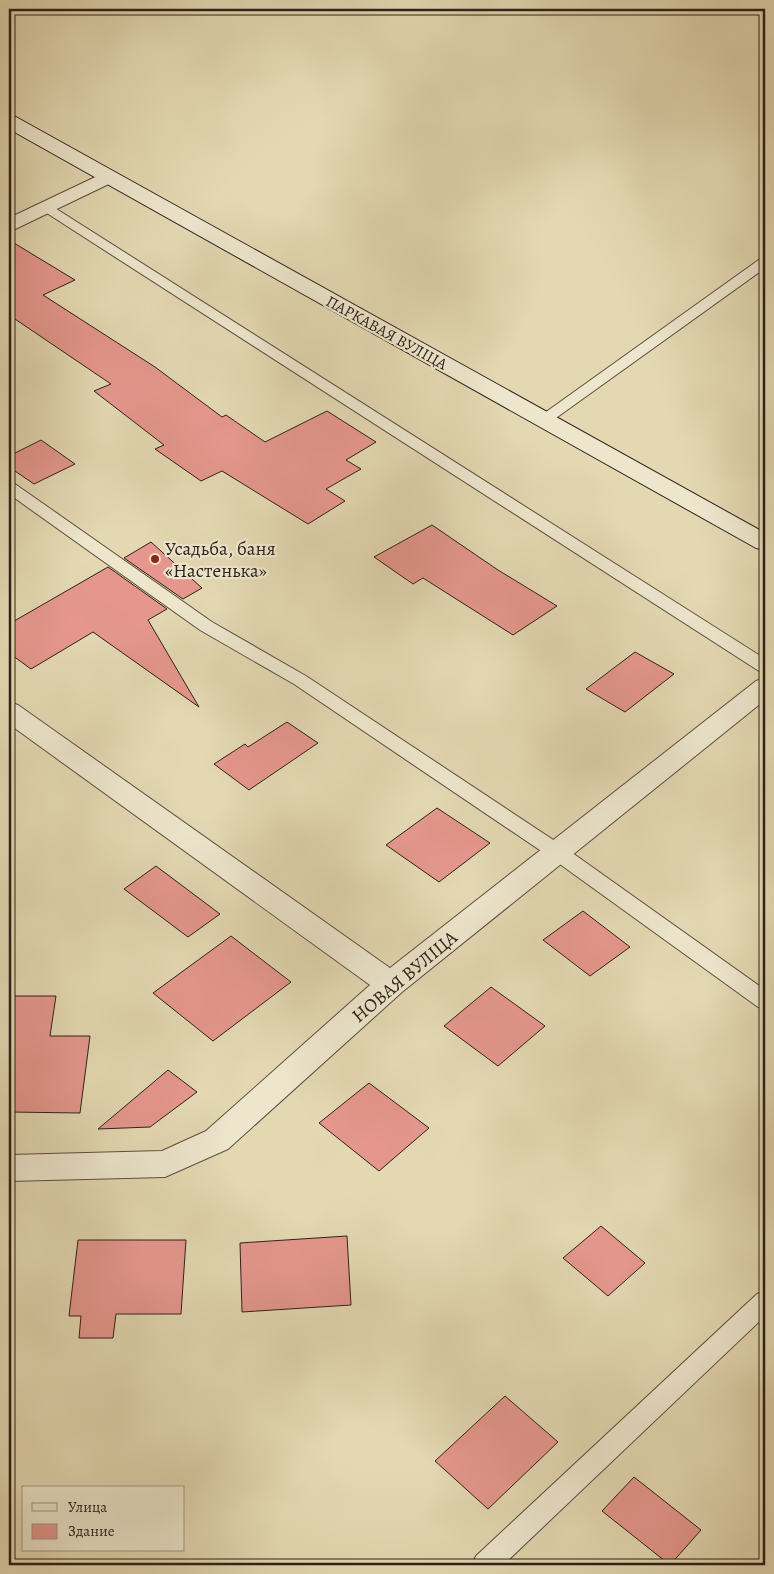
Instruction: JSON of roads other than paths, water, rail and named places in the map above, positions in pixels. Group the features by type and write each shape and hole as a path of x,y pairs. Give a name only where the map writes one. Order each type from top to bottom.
{"street":[{"name":"ПАРКАВАЯ ВУЛІЦА","path":"9,121 765,543"},
{"path":"9,226 108,177"},
{"name":"НОВАЯ ВУЛІЦА","path":"9,1168 165,1164 217,1140 391,984 765,687"},
{"path":"9,711 391,984"}],"lane":[{"path":"47,207 765,667"},
{"path":"544,420 765,262"},
{"path":"9,487 206,626 300,680 557,852 765,1001"},
{"path":"485,1565 765,1301"}],"place":[{"name":"Усадьба, баня «Настенька»","path":"155,559"}]}
